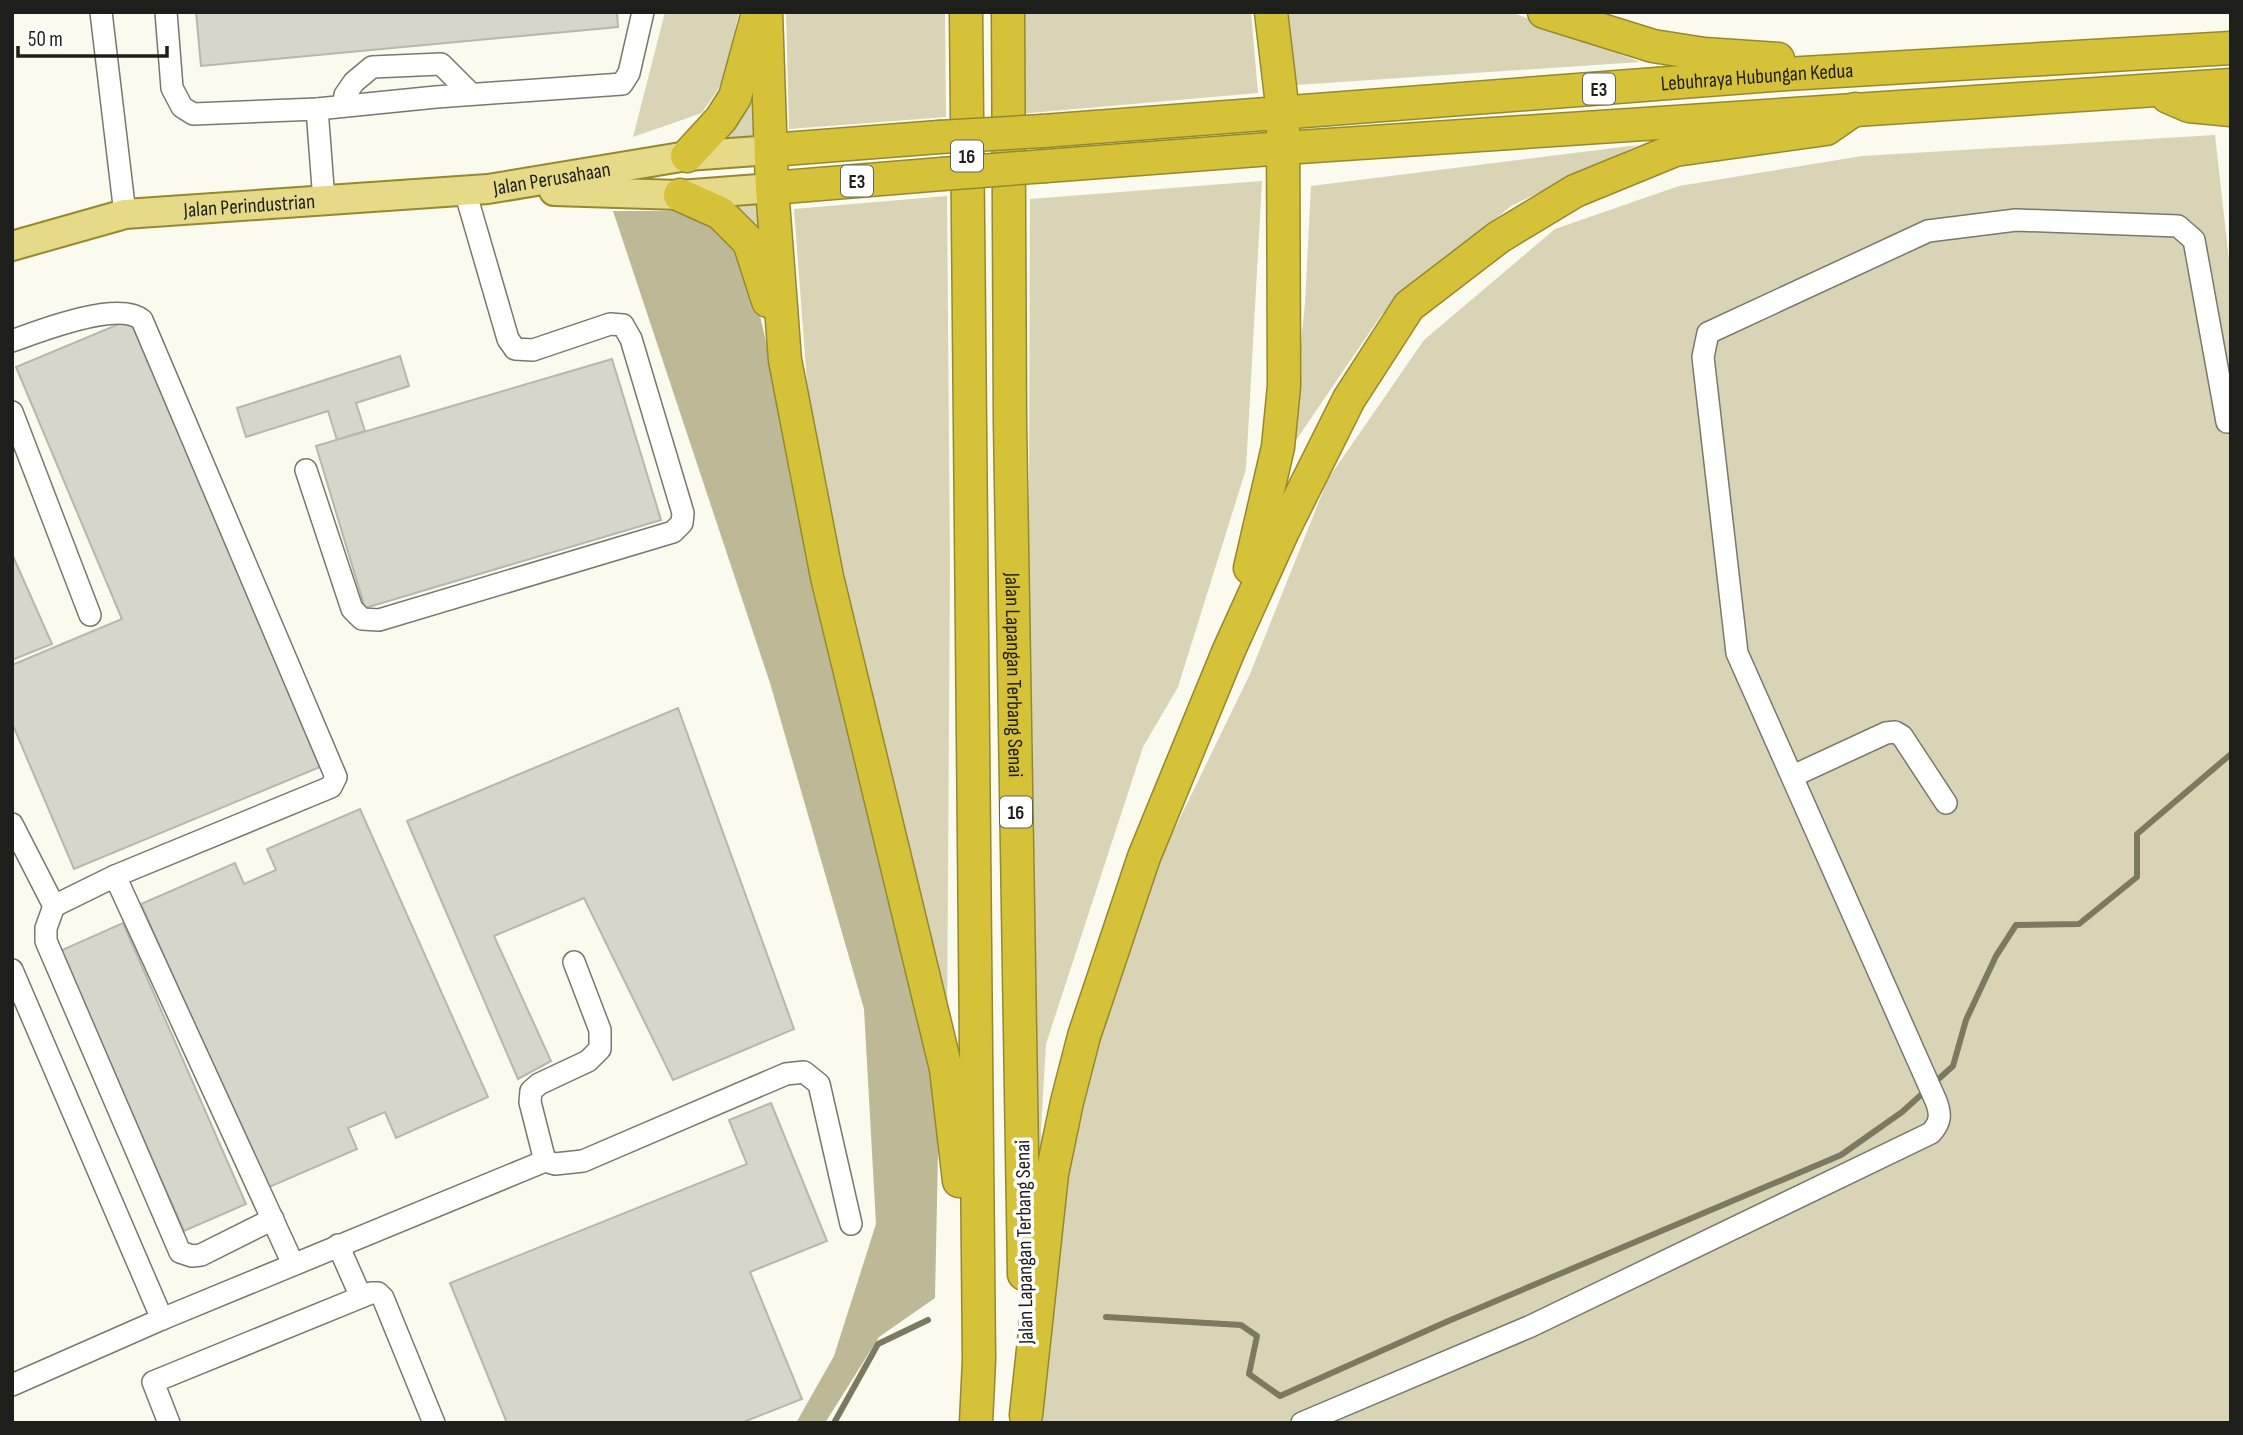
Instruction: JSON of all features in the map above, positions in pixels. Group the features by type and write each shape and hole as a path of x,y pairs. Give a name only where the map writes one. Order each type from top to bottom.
{"highway":[{"path":"687,156 721,119 735,97 758,12"},
{"path":"766,12 772,188 785,360"},
{"name":"Jalan Lapangan Terbang Senai","path":"966,12 979,1360 976,1423"},
{"name":"Jalan Lapangan Terbang Senai","path":"1008,12 1010,450 1026,1419"},
{"path":"1229,650 1267,502 1278,447 1284,386 1283,113 1271,12"},
{"path":"1544,12 1653,46 1704,54 1916,67"},
{"name":"Lebuhraya Hubungan Kedua","path":"1283,113 1786,74 2231,48"},
{"name":"Lebuhraya Hubungan Kedua","path":"1284,148 2231,85"},
{"path":"2149,89 2189,106 2231,110"},
{"path":"1026,1419 1052,1174 1083,1036 1144,857 1229,650 1283,531 1349,399 1409,306 1499,237 1575,191 1675,150 1826,129 1855,108"},
{"name":"E3","path":"771,150 1283,113"},
{"name":"E3","path":"772,188 1284,148"},
{"path":"680,195 720,213 749,242 785,360 827,577 946,1069 957,1150 967,1287 979,1360"}],"main road":[{"name":"Jalan Perusahaan","path":"477,190 687,156 771,150"},
{"name":"Jalan Perusahaan","path":"477,190 680,195 772,188"},
{"name":"Jalan Perindustrian","path":"12,246 125,214 477,190"}],"street":[{"path":"101,12 125,214"},
{"path":"166,12 172,88 182,107 193,114 317,108 622,84 629,73 643,12"},
{"path":"344,105 345,95 354,82 372,67 441,64 471,94"},
{"path":"317,108 324,201"},
{"path":"306,470 352,609 362,619 379,620 393,616 673,531 682,523 683,513 631,339 623,325 610,324 533,350 515,349 508,339 477,190"},
{"path":"1302,1423 1531,1326 1931,1133 1940,1117 1936,1101 1737,653 1703,357 1708,332 1928,231 2016,220 2178,226 2194,240 2227,422"},
{"path":"12,341 84,317 127,314 137,315 142,320 336,777 331,787 115,876 54,906 46,928 46,941 180,1252 192,1256 201,1255 273,1219"},
{"path":"12,412 90,615"},
{"path":"1793,776 1886,733 1895,732 1902,736 1946,803"},
{"path":"12,824 54,906"},
{"path":"115,876 293,1264"},
{"path":"545,1161 530,1102 531,1091 539,1084 588,1061 600,1049 600,1030 574,961"},
{"path":"12,970 162,1319"},
{"path":"12,1385 338,1245 545,1161 555,1164 583,1161 786,1074 804,1072 819,1084 850,1224"},
{"path":"338,1245 361,1297"},
{"path":"169,1423 153,1382 361,1297 378,1293 383,1298 434,1423"}],"shaded area":[{"path":"665,12 739,12 723,82 702,113 633,137"},
{"path":"786,12 945,12 946,117 789,129"},
{"path":"1020,12 1251,12 1258,93 1018,114"},
{"path":"1284,12 1511,12 1640,62 1296,85"},
{"path":"761,50 762,141 708,146"},
{"path":"2215,135 2231,278 2231,1423 1038,1423 1056,1190 1127,927 1250,674 1328,479 1424,340 1555,229 1679,186 1862,156"},
{"path":"1638,145 1511,206 1382,314 1290,449 1305,303 1311,186"},
{"path":"1262,181 1246,469 1178,687 1143,747 1046,1044 1042,1145 1039,1154 1032,1156 1027,1145 1030,199"},
{"path":"947,196 950,565 947,1036 879,724 812,448 794,209"},
{"path":"763,202 767,281 720,205"},
{"path":"613,211 699,211 732,239 749,268 932,1060 938,1152 935,1298 879,1337 825,1423 796,1423 834,1356 876,1224 864,1009 770,683"}],"building":[{"path":"196,12 617,12 618,27 201,66"},
{"path":"131,319 320,767 74,869 12,723 12,665 122,619 16,367"},
{"path":"400,356 409,386 356,403 365,431 337,440 328,411 246,437 237,408"},
{"path":"612,359 661,520 365,608 316,446"},
{"path":"12,554 52,644 12,660"},
{"path":"678,708 794,1029 673,1080 584,898 494,936 551,1061 518,1079 407,821"},
{"path":"360,809 488,1097 396,1138 385,1112 348,1128 357,1149 267,1188 141,904 235,863 244,884 276,870 267,849"},
{"path":"123,923 246,1204 184,1231 60,951"},
{"path":"771,1103 827,1241 750,1272 802,1399 741,1423 507,1423 450,1283 747,1164 729,1120"}],"waterway":[{"path":"1106,1317 1241,1325 1257,1336 1249,1374 1280,1396 1446,1322 1841,1155 1902,1112 1953,1066 1966,1020 1996,956 2016,925 2079,924 2137,877 2137,834 2231,754"},
{"path":"834,1423 878,1344 928,1320"}]}
